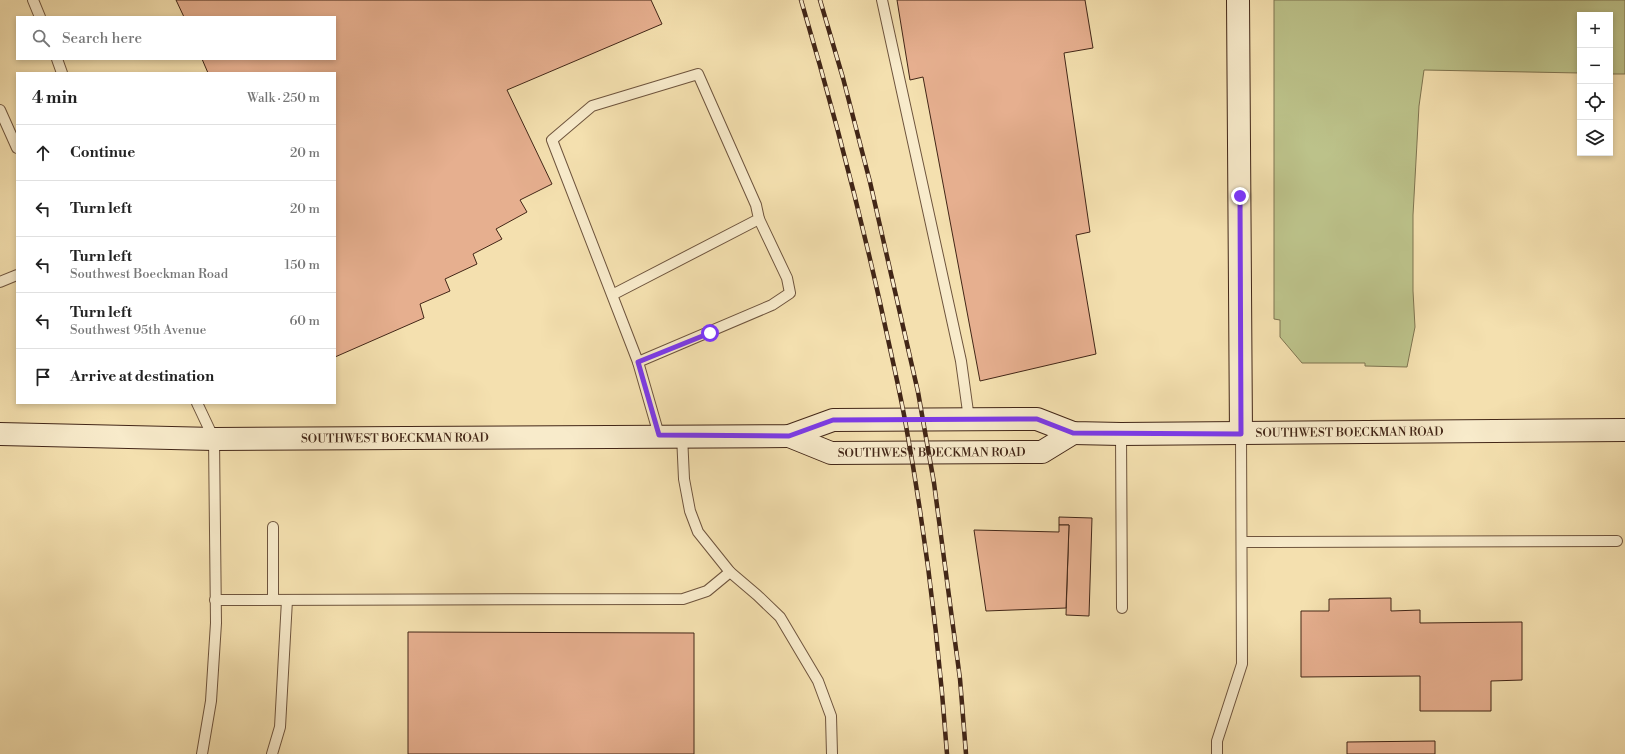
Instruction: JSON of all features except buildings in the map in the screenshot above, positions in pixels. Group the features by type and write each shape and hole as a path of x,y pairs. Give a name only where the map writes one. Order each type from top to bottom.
{"main road":[{"path":"1238,0 1241,434"},
{"name":"SOUTHWEST BOECKMAN ROAD","path":"0,434 214,439 659,435 789,436 833,420 969,419 1037,419 1073,433 1121,434 1625,430"},
{"name":"SOUTHWEST BOECKMAN ROAD","path":"789,436 831,453 1042,452 1073,433"}],"lane":[{"path":"33,0 40,16"},
{"path":"882,0 961,361 969,419"},
{"path":"57,60 62,72"},
{"path":"638,362 772,305 790,293 787,278 759,219 756,205 698,74 592,106 552,140 638,362 659,435"},
{"path":"0,110 16,146"},
{"path":"612,295 759,219"},
{"path":"0,282 16,275"},
{"path":"198,404 214,439 215,600 211,702 202,754"},
{"path":"1121,434 1122,608"},
{"path":"1217,754 1217,741 1242,664 1241,434"},
{"path":"682,435 684,479 690,511 698,532 730,572 758,594 780,617 818,681 831,716 832,754"},
{"path":"273,527 273,599"},
{"path":"1242,542 1617,541"},
{"path":"215,600 683,599 707,592 730,572"},
{"path":"272,754 280,727 287,600"}],"green space":[{"path":"1274,0 1625,0 1625,74 1613,74 1613,12 1577,12 1577,73 1424,70 1419,106 1413,215 1413,291 1415,327 1407,367 1365,366 1365,363 1302,363 1280,337 1280,320 1274,319"}],"railway":[{"path":"801,0 823,76 853,191 881,307 902,406 919,503 930,587 940,670 947,754"},
{"path":"820,0 843,78 870,182 918,392 934,483 960,679 966,754"}],"route":[{"path":"710,333 638,362 659,435 789,436 833,420 1037,419 1073,433 1241,434 1240,196"}]}
